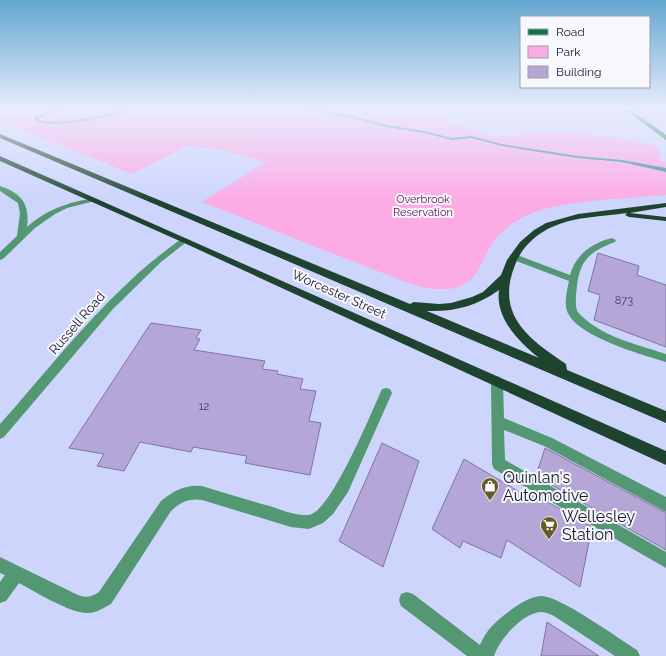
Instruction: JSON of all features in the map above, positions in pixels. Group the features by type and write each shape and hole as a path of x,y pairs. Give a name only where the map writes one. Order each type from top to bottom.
{"highway":[{"name":"Worcester Street","path":"9,140 666,417"},
{"name":"Worcester Street","path":"0,158 497,381 666,459"},
{"path":"387,299 423,308 450,308 473,301 496,287 505,276 514,257 530,237 548,226 570,219 666,205"},
{"path":"608,213 666,219"},
{"path":"505,276 502,296 507,315 515,328 529,343 548,358 601,390"}],"street":[{"path":"0,188 16,198 23,205 25,214 21,238"},
{"path":"0,257 42,218 53,210 69,204 95,200"},
{"name":"Russell Road","path":"0,434 122,293 155,261 185,240"},
{"path":"612,240 593,248 582,258 575,269 571,307 572,312 580,322 599,333 666,358"},
{"path":"514,257 573,279"},
{"path":"497,381 499,464 666,560"},
{"path":"0,565 76,603 86,606 96,604 105,598 166,506 174,499 193,492 202,493 291,520 309,522 318,518 336,499 343,487 386,393"},
{"path":"498,421 548,442 666,505"},
{"path":"0,595 16,573"},
{"path":"407,600 481,656"},
{"path":"485,656 490,642 503,625 511,618 530,607 543,604 558,609 631,656"}],"green space":[{"name":"Overbrook Reservation","path":"46,140 626,140 650,144 655,146 660,151 659,161 666,162 666,195 578,202 545,209 530,214 518,220 501,233 492,243 477,272 465,284 448,289 439,289 411,284 202,202 266,162 224,150 188,146 132,174"}],"building":[{"path":"598,253 639,266 637,275 666,285 666,347 594,320 600,295 588,291"},
{"path":"151,323 201,330 196,338 200,339 194,350 265,361 262,369 278,371 277,374 303,379 300,389 316,391 309,421 321,423 310,475 245,463 247,456 193,447 191,452 140,442 124,471 97,466 104,454 69,448"},
{"path":"382,443 419,461 383,567 339,541"},
{"name":"Wellesley Station","path":"545,448 666,513 666,550 536,476"},
{"path":"464,459 528,497 530,492 592,527 580,587 507,540 501,558 463,541 460,548 432,529"},
{"path":"547,622 599,656 541,656"}],"waterway":[{"path":"481,140 502,145 577,157 622,161 666,170"}],"place":[{"name":"Quinlan's Automotive","path":"490,501"},
{"name":"Wellesley Station","path":"549,540"}]}
